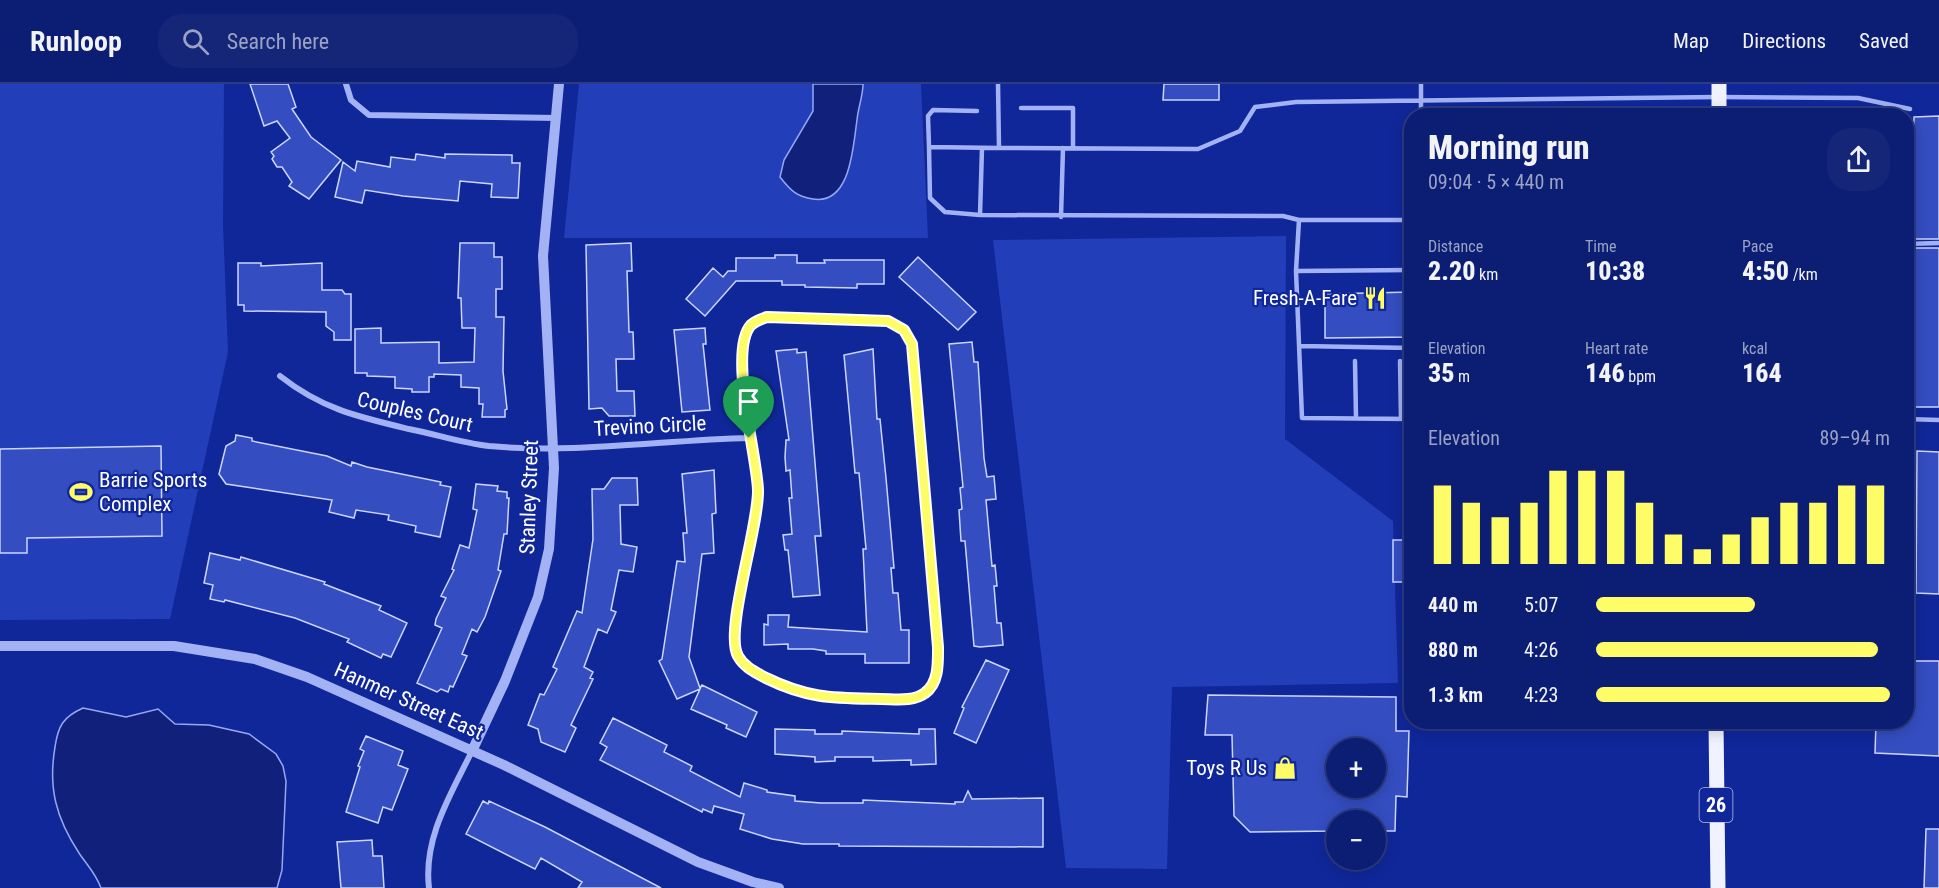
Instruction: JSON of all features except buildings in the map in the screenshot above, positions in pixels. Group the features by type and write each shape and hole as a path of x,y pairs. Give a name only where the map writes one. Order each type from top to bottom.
{"main road":[{"path":"1719,90 1719,108"},
{"name":"26","path":"1716,729 1718,888"}],"street":[{"path":"346,84 351,100 369,115 556,118"},
{"name":"Stanley Street","path":"429,888 429,853 438,822 505,681 546,571 551,526 552,448 543,256 559,84"},
{"path":"767,317 877,319 897,324 910,337 914,352 938,647 936,676 931,687 924,694 903,699 810,696 757,673 744,664 738,656 735,649 736,623 758,491 749,438 742,350 745,335 751,325 758,320 767,317"},
{"name":"Couples Court","path":"280,376 303,394 328,408 353,416 488,446 552,448"},
{"name":"Trevino Circle","path":"552,448 749,438"},
{"name":"Hanmer Street East","path":"0,646 174,646 239,655 307,677 472,751 698,862 745,880 779,888"}],"lane":[{"path":"999,84 999,148"},
{"path":"1421,84 1421,108"},
{"path":"929,147 1198,149 1240,131 1256,107 1296,102 1719,90 1858,98 1905,108"},
{"path":"1021,108 1073,108 1073,148"},
{"path":"977,111 933,110 928,116 930,198 945,212 1061,217 1282,216 1299,220 1404,220"},
{"path":"981,215 982,148"},
{"path":"1061,217 1063,148"},
{"path":"1299,220 1296,271 1302,418 1404,418"},
{"path":"1914,244 1939,243"},
{"path":"1296,271 1404,270"},
{"path":"1300,346 1404,348"},
{"path":"1400,361 1401,418"},
{"path":"1356,362 1356,418"},
{"path":"1914,419 1939,420"}],"shaded area":[{"path":"0,84 224,84 223,225 228,352 170,619 0,620"},
{"path":"579,84 921,84 928,238 564,238"},
{"path":"813,84 863,84 848,172 835,193 826,198 813,199 798,195 780,177 784,160 813,111"},
{"path":"1286,236 1285,439 1393,521 1398,683 1172,687 1167,869 1066,868 993,240"},
{"path":"83,708 126,717 158,709 175,724 209,725 249,734 276,754 283,766 286,781 282,870 277,888 101,888 71,840 59,815 53,789 53,762 58,733 66,719"}],"place":[{"name":"Fresh-A-Fare","path":"1375,298"},
{"name":"Barrie Sports Complex","path":"81,492"},
{"name":"Toys R Us","path":"1285,768"}],"route":[{"path":"767,317 877,319 897,324 910,337 914,352 938,647 936,676 931,687 924,694 903,699 810,696 757,673 744,664 738,656 734,640 736,623 758,491 749,438 742,350 745,335 751,325 758,320 767,317"}]}
